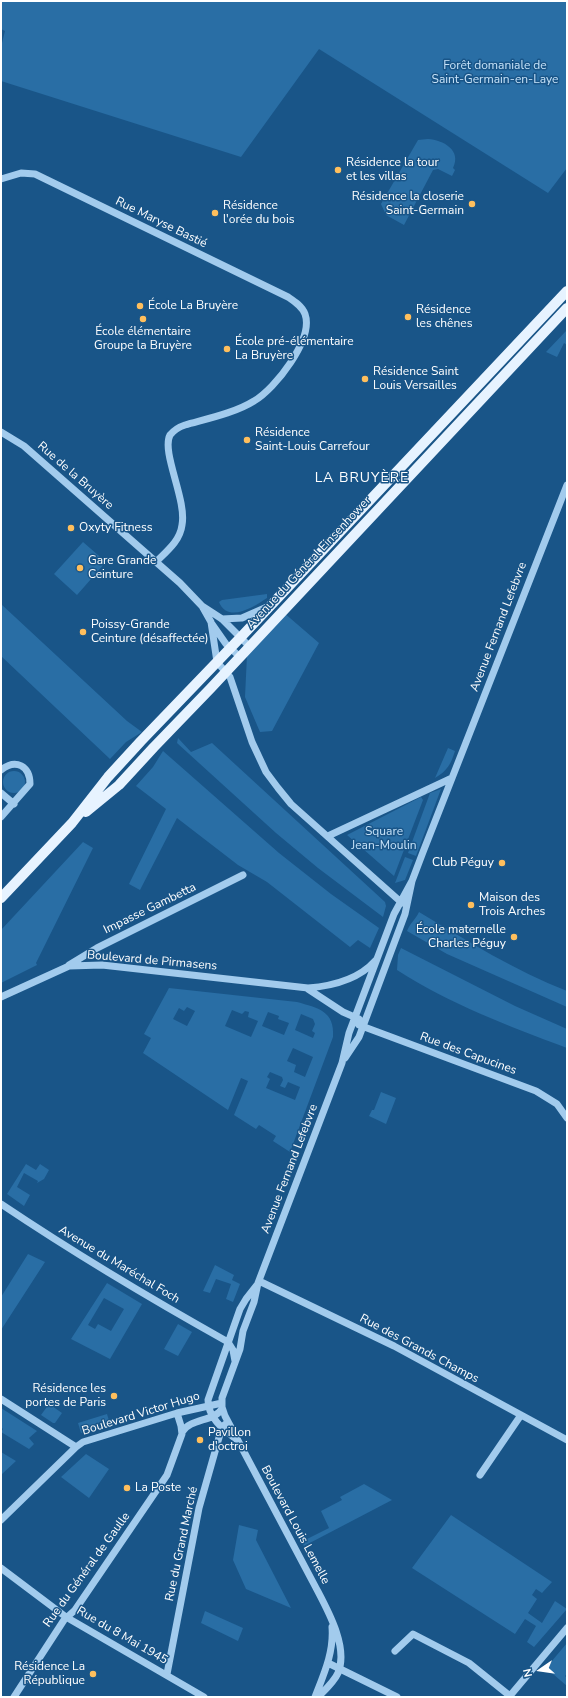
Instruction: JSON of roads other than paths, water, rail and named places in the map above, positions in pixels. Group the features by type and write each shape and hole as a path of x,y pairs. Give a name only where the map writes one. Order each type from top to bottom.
{"main road":[{"name":"Avenue du Général Einsenhower","path":"72,823 108,777 141,741 241,638 567,291"},
{"name":"Avenue du Général Einsenhower","path":"72,823 120,785 567,308"},
{"path":"1,898 72,823"}],"street":[{"name":"Rue Maryse Bastié","path":"1,179 21,173 35,174 288,297 296,302 305,313 307,329 304,337 284,373 270,390 247,405 185,425 178,428 170,436 168,450 183,505 183,518 180,532 174,544 156,562"},
{"name":"Rue de la Bruyère","path":"1,432 24,446 156,562 202,606 222,620 249,646"},
{"name":"Avenue Fernand Lefebvre","path":"222,1406 240,1349 243,1332 254,1302 258,1282 342,1063 354,1020 400,902 412,881 567,485"},
{"name":"Rue de la Bruyère","path":"202,606 211,622 218,662"},
{"path":"222,620 242,618 270,606"},
{"path":"211,622 230,648 240,657"},
{"path":"218,662 226,671 232,682 252,742 266,772 291,804 407,907"},
{"path":"1,770 13,764 18,765 26,769 29,774 30,784 1,817"},
{"path":"328,836 452,778"},
{"path":"1,793 14,804"},
{"name":"Impasse Gambetta","path":"69,966 97,948 243,875"},
{"name":"Avenue Fernand Lefebvre","path":"342,1063 357,1040 364,1024 407,907 412,881"},
{"name":"Boulevard de Pirmasens","path":"1,997 69,966 102,965 308,988 330,986 346,981 364,970 378,957"},
{"name":"Boulevard de Pirmasens","path":"308,988 354,1020"},
{"name":"Rue des Capucines","path":"354,1020 536,1091 557,1104 567,1118"},
{"name":"Avenue du Maréchal Foch","path":"1,1204 177,1314 228,1342"},
{"name":"Avenue Fernand Lefebvre","path":"208,1405 209,1395 242,1305 258,1282"},
{"name":"Rue des Grands Champs","path":"258,1282 394,1346 567,1440"},
{"path":"235,1365 235,1354 228,1342 238,1338 243,1332"},
{"path":"1,1399 76,1447"},
{"name":"Boulevard Victor Hugo","path":"1,1520 76,1447 89,1439 208,1405 222,1406"},
{"name":"Boulevard Louis Lemelle","path":"208,1405 212,1417 222,1428 239,1441"},
{"path":"182,1432 190,1424 219,1414 222,1406"},
{"name":"Boulevard Louis Lemelle","path":"222,1406 228,1422 331,1619 340,1646 340,1668"},
{"name":"Rue du Général de Gaulle","path":"14,1697 66,1617 75,1610 167,1475 176,1454 182,1432 177,1413"},
{"path":"480,1475 521,1415"},
{"name":"Rue du Grand Marché","path":"167,1674 199,1508 222,1428 228,1422"},
{"name":"Rue du 8 Mai 1945","path":"1,1568 66,1617 167,1674 204,1697"},
{"name":"Boulevard Louis Lemelle","path":"315,1697 328,1663 332,1644 331,1619"},
{"path":"395,1651 412,1634 469,1663 510,1696 567,1628"},
{"path":"328,1663 397,1697"},
{"path":"318,1697 334,1680 340,1668"}],"place":[{"name":"Résidence la tour et les villas","path":"338,170"},
{"name":"Résidence la closerie Saint-Germain","path":"472,204"},
{"name":"Résidence l'orée du bois","path":"215,213"},
{"name":"École La Bruyère","path":"140,306"},
{"name":"Résidence les chênes","path":"408,317"},
{"name":"École élémentaire Groupe la Bruyère","path":"143,319"},
{"name":"École pré-élémentaire La Bruyère","path":"227,349"},
{"name":"Résidence Saint Louis Versailles","path":"365,379"},
{"name":"Résidence Saint-Louis Carrefour","path":"247,440"},
{"name":"Oxyty Fitness","path":"71,528"},
{"name":"Gare Grande Ceinture","path":"80,568"},
{"name":"Poissy-Grande Ceinture (désaffectée)","path":"83,632"},
{"name":"Club Péguy","path":"502,863"},
{"name":"Maison des Trois Arches","path":"471,905"},
{"name":"École maternelle Charles Péguy","path":"514,937"},
{"name":"Résidence les portes de Paris","path":"114,1396"},
{"name":"Pavillon d'octroi","path":"200,1440"},
{"name":"La Poste","path":"127,1488"},
{"name":"Résidence La République","path":"93,1674"}],"district":[{"name":"LA BRUYÈRE","path":"362,479"}],"park label":[{"name":"Forêt domaniale de Saint-Germain-en-Laye","path":"495,73"},
{"name":"Square Jean-Moulin","path":"384,839"}]}
